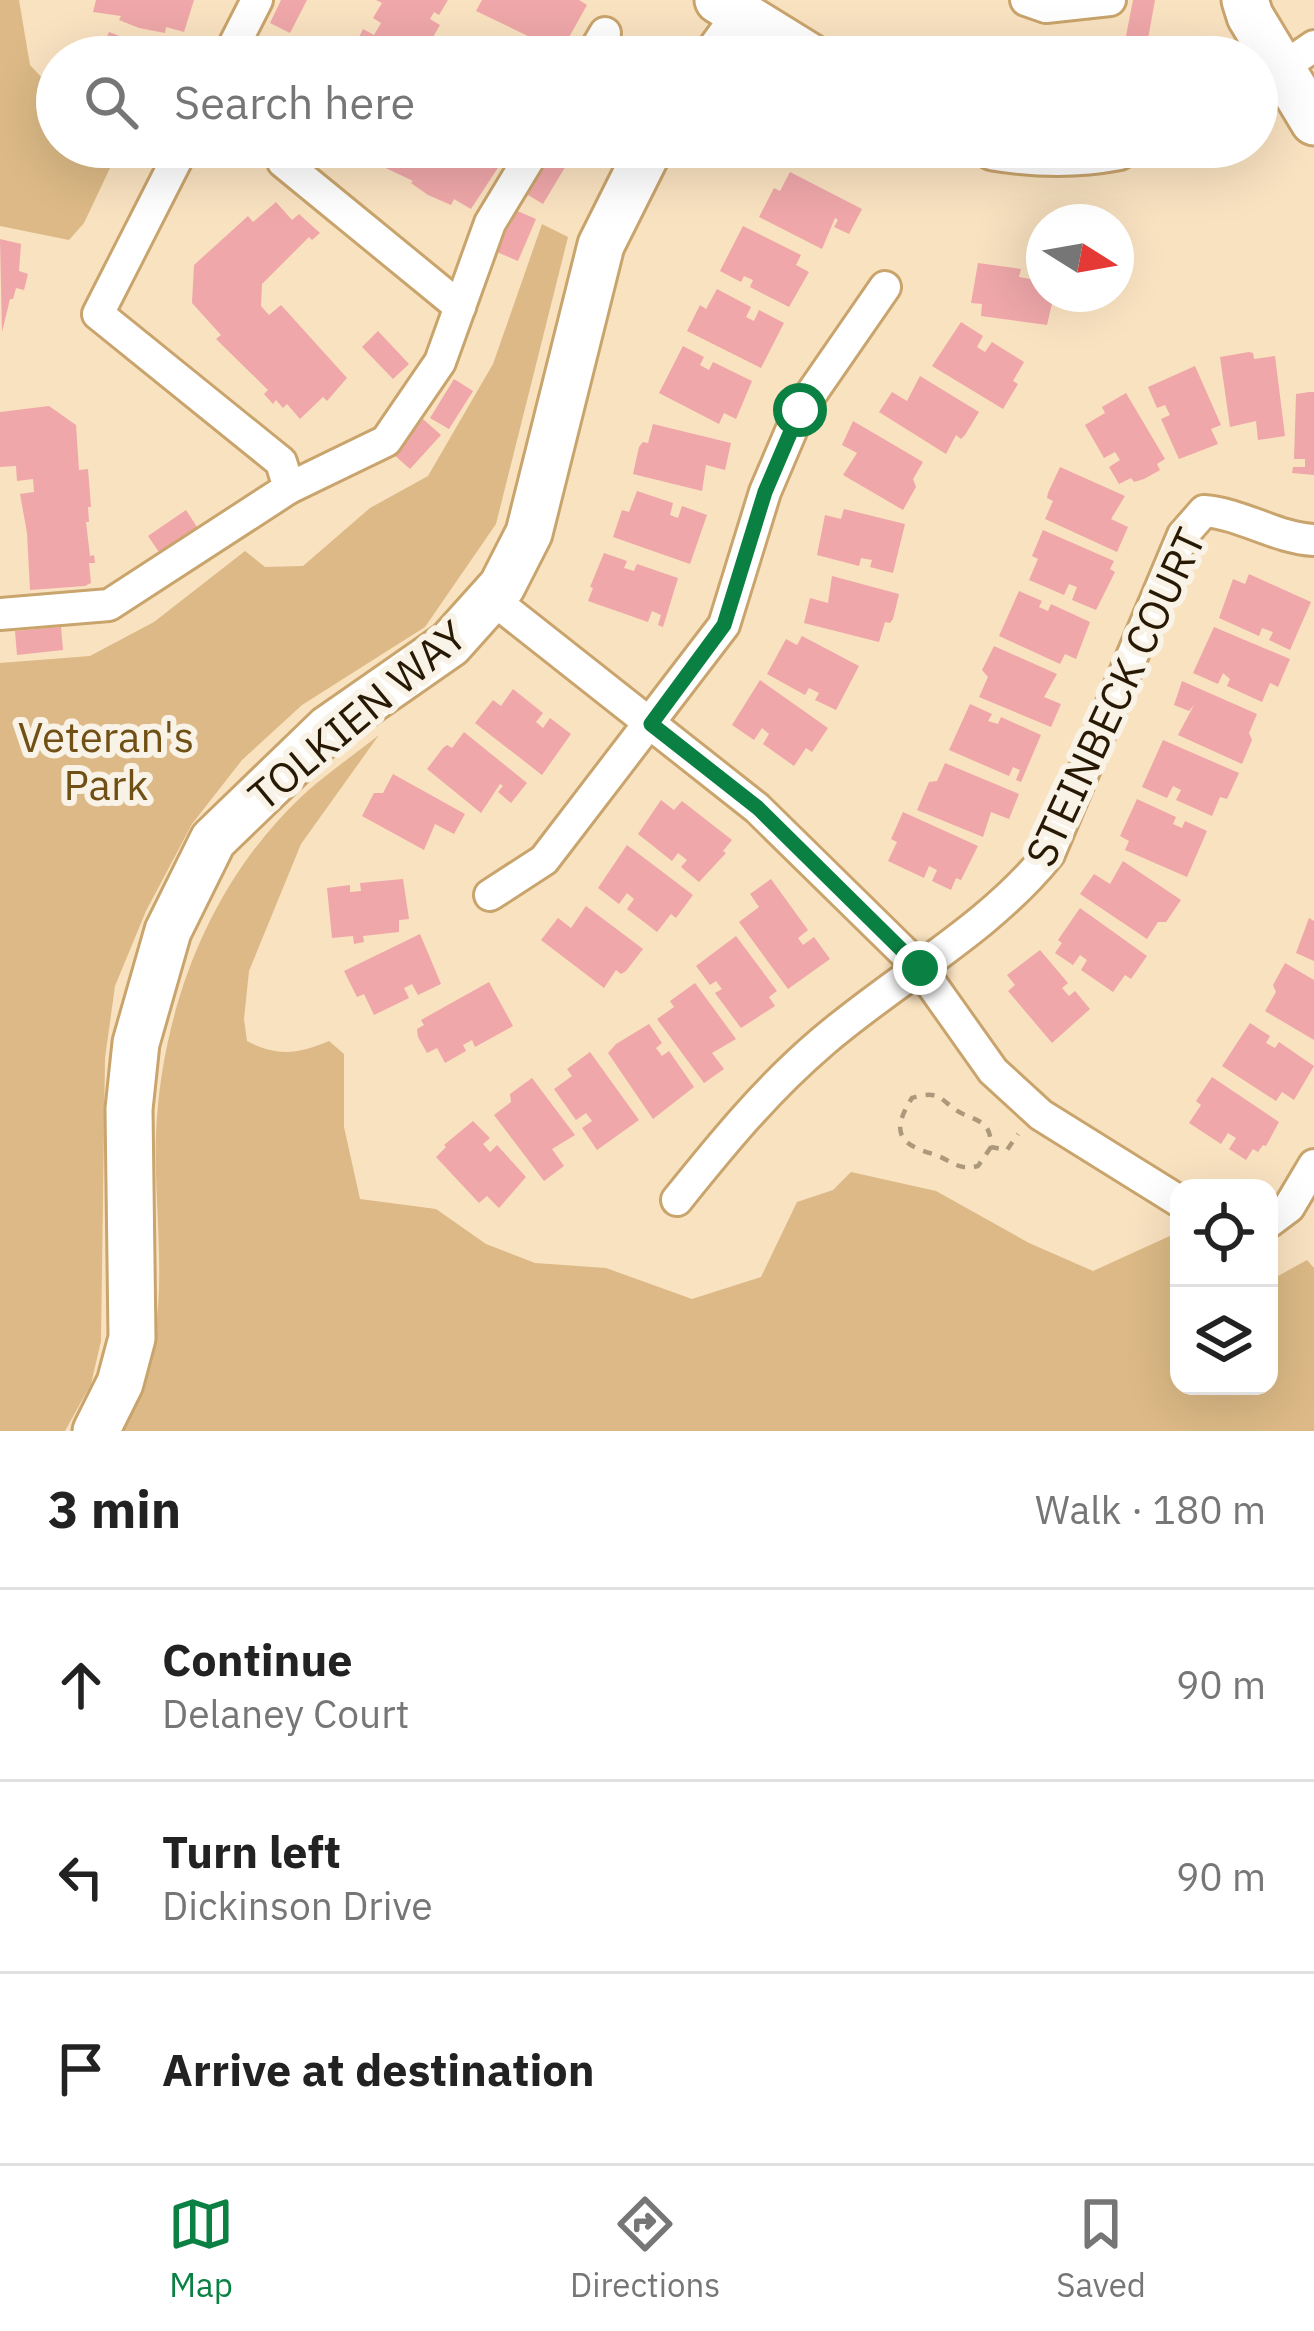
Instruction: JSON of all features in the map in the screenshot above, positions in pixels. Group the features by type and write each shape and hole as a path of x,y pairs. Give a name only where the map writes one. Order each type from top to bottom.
{"street":[{"path":"239,36 257,0"},
{"path":"1025,0 1046,7 1110,0"},
{"path":"1245,0 1266,36"},
{"path":"731,8 776,36"},
{"path":"1284,66 1314,122"},
{"path":"172,168 98,314 281,463 290,488"},
{"path":"290,168 460,307"},
{"path":"0,614 109,605 290,488 386,441 440,362 490,224 523,168"},
{"name":"TOLKIEN WAY","path":"96,1431 120,1384 131,1338 129,1109 136,1043 168,931 213,841 328,729 450,644 502,586 529,533 601,244 639,168"},
{"path":"490,895 544,860 724,625 765,492 800,410 884,287"},
{"name":"STEINBECK COURT","path":"677,1200 755,1104 823,1041 1018,892 1049,854 1183,535 1204,512 1228,513 1314,540"},
{"path":"491,598 758,808 920,968 993,1071 1041,1115 1170,1195"},
{"path":"1278,1215 1289,1207 1314,1165"}],"path":[{"path":"935,1094 986,1124 991,1147 979,1166 953,1167 938,1156 911,1148 899,1121 912,1098 935,1094"},
{"path":"991,1147 1007,1150 1021,1130"}],"green space":[{"path":"0,0 19,0 30,65 36,71 36,168 110,168 84,223 69,240 0,226"},
{"name":"Veteran's Park","path":"542,224 568,237 496,524 425,627 302,705 242,760 192,824 146,911 115,986 105,1058 101,1341 91,1384 65,1431 0,1431 0,663 90,656 154,622 245,551 265,567 303,566 370,508 428,476 493,364"},
{"path":"379,735 301,844 249,971 244,1019 247,1041 268,1050 288,1052 329,1041 344,1054 344,1127 360,1199 436,1209 486,1244 535,1263 606,1268 692,1299 761,1277 797,1202 833,1190 851,1172 936,1191 1029,1243 1093,1271 1170,1236 1170,1395 1278,1395 1278,1276 1307,1260 1314,1268 1314,1431 122,1431 148,1364 156,1325 157,1117 162,1073 183,986 199,944 242,866 309,790"}],"building":[{"path":"96,0 194,0 184,32 166,27 165,33 139,28 119,20 121,16 93,12"},
{"path":"281,0 307,0 290,33 270,23"},
{"path":"376,0 448,0 439,15 434,12 430,19 440,25 434,36 360,36 363,29 374,35 381,23 373,18 382,3"},
{"path":"482,0 579,0 587,5 570,36 528,36 476,11"},
{"path":"1133,0 1155,0 1149,36 1126,36"},
{"path":"386,168 498,168 471,209 454,199 451,205 428,195 413,181"},
{"path":"537,168 565,168 543,204 523,192"},
{"path":"790,172 862,209 849,234 834,227 835,218 822,249 759,217 774,188 780,191"},
{"path":"276,202 292,220 299,214 320,233 312,240 309,237 262,284 261,306 269,315 281,305 347,378 327,401 323,397 300,419 287,404 283,408 276,400 273,404 264,394 268,390 216,339 221,335 192,303 194,265 248,216 253,222"},
{"path":"515,210 536,219 518,261 497,252"},
{"path":"743,226 801,255 796,265 809,272 789,307 750,287 753,280 744,276 741,282 720,271"},
{"path":"0,239 21,244 19,271 28,274 24,290 16,288 10,299 2,332"},
{"path":"978,263 1021,269 1019,277 1026,278 1026,312 1050,312 1047,325 981,316 982,304 971,303"},
{"path":"717,289 751,307 746,317 754,321 759,310 784,323 761,368 687,331 700,305 706,309"},
{"path":"961,322 983,336 977,347 985,352 992,342 1024,362 1003,409 932,366"},
{"path":"378,331 409,364 393,379 362,347"},
{"path":"683,346 704,357 700,365 709,370 713,362 752,381 736,419 724,413 719,424 659,393"},
{"path":"1249,352 1254,359 1275,356 1285,436 1258,440 1256,421 1230,427 1220,357"},
{"path":"1195,366 1221,425 1211,429 1218,444 1179,459 1161,419 1170,415 1165,405 1157,408 1148,387"},
{"path":"920,376 979,412 961,439 956,435 946,454 879,412 892,392 907,401"},
{"path":"454,379 473,391 449,429 430,418"},
{"path":"1314,392 1314,475 1292,473 1293,467 1305,467 1305,459 1294,459 1296,394"},
{"path":"1126,393 1165,459 1157,464 1160,470 1144,479 1119,484 1109,467 1120,460 1115,452 1104,458 1085,425 1105,413 1102,407"},
{"path":"49,406 76,425 79,470 88,469 91,507 86,522 95,563 89,563 91,583 85,586 30,590 20,494 34,492 33,479 17,481 16,466 0,467 0,412"},
{"path":"423,419 441,435 410,469 393,454"},
{"path":"853,421 923,462 903,510 843,475 857,453 842,445"},
{"path":"653,424 731,443 725,470 706,465 702,491 633,474 639,447 648,443"},
{"path":"1060,467 1125,496 1111,519 1128,527 1117,552 1045,519 1053,501 1048,493"},
{"path":"637,491 673,503 670,515 678,518 682,506 707,515 690,564 613,537 622,510 629,512"},
{"path":"844,509 905,524 893,573 870,567 872,560 861,558 859,566 817,555 825,515 841,519"},
{"path":"186,510 199,530 161,555 148,536"},
{"path":"1043,530 1114,561 1110,569 1115,572 1096,610 1072,600 1077,587 1069,584 1064,595 1029,580"},
{"path":"604,553 627,561 624,568 634,571 637,564 678,578 663,627 658,625 661,615 652,611 648,622 588,601"},
{"path":"1249,574 1311,602 1290,650 1269,640 1273,632 1262,628 1259,636 1219,618 1233,579 1245,584"},
{"path":"832,576 899,594 893,619 885,622 879,642 804,623 810,598 828,603"},
{"path":"1019,591 1042,601 1039,607 1048,611 1051,604 1090,622 1076,659 1065,654 1060,664 999,636"},
{"path":"61,627 63,650 17,655 15,631"},
{"path":"1214,627 1290,659 1278,687 1270,683 1262,702 1227,686 1230,679 1223,673 1218,684 1193,673"},
{"path":"802,636 859,666 836,710 815,700 819,693 809,688 805,695 767,674 786,639 797,645"},
{"path":"994,646 1057,674 1044,697 1061,704 1051,727 979,697 988,677 982,670"},
{"path":"760,680 828,728 812,752 806,748 794,766 763,744 769,734 762,728 754,740 732,725"},
{"path":"1182,681 1257,714 1242,764 1178,735 1194,705 1189,711 1174,705"},
{"path":"513,689 543,713 536,722 543,728 550,718 571,734 542,775 475,723 493,700 501,706"},
{"path":"970,704 992,714 988,721 998,724 1001,717 1041,735 1021,782 1016,780 1020,770 1013,767 1009,776 949,750"},
{"path":"464,732 527,783 511,803 498,792 500,784 481,813 427,769"},
{"path":"1163,740 1239,773 1227,799 1220,797 1212,816 1176,800 1181,790 1173,786 1167,798 1142,787"},
{"path":"945,763 1019,794 1009,819 991,812 983,837 917,810 929,782 937,781"},
{"path":"393,774 465,814 454,834 435,824 424,850 362,816 374,793 383,793"},
{"path":"1137,799 1176,817 1173,824 1182,828 1185,821 1207,831 1187,877 1125,850 1129,841 1120,836"},
{"path":"661,800 674,810 682,801 732,840 699,882 681,867 687,860 678,853 672,861 638,834"},
{"path":"903,812 978,846 951,890 932,881 937,870 929,866 924,878 888,861"},
{"path":"627,845 693,895 676,918 671,914 657,932 627,909 634,899 627,893 619,904 598,888"},
{"path":"1123,861 1181,900 1147,939 1080,894 1094,874 1110,884"},
{"path":"403,879 409,919 399,920 399,932 363,936 364,942 354,944 353,936 332,938 327,888 350,885 350,892 361,891 360,883"},
{"path":"771,879 808,930 798,938 803,945 814,937 830,959 788,989 739,922 759,907 750,894"},
{"path":"586,906 643,949 626,971 616,970 604,988 541,940 558,918 571,928"},
{"path":"1080,908 1147,956 1131,979 1125,975 1113,992 1081,970 1087,960 1080,955 1073,965 1055,953 1062,943 1058,940"},
{"path":"1309,918 1314,921 1314,961 1296,953"},
{"path":"420,934 441,984 418,995 412,984 404,988 409,998 374,1015 364,994 357,997 344,971"},
{"path":"736,936 777,991 769,997 775,1006 741,1028 715,993 722,989 716,981 710,985 696,966"},
{"path":"1040,950 1068,983 1062,988 1069,996 1075,991 1090,1009 1052,1043 1008,991 1015,985 1007,975"},
{"path":"1285,963 1314,980 1314,1040 1265,1011"},
{"path":"489,982 513,1026 475,1047 472,1040 463,1045 466,1051 445,1063 437,1048 427,1053 418,1037 417,1029 424,1025 421,1020"},
{"path":"695,983 736,1039 712,1053 724,1069 704,1083 657,1019 674,1007 670,1001"},
{"path":"1250,1023 1270,1036 1266,1043 1275,1048 1279,1042 1314,1066 1294,1100 1282,1092 1276,1101 1222,1066"},
{"path":"649,1024 662,1043 656,1048 662,1056 669,1051 694,1087 653,1119 608,1053"},
{"path":"590,1052 639,1120 597,1150 582,1128 592,1121 586,1113 576,1120 554,1089 572,1076 567,1069"},
{"path":"1212,1077 1279,1122 1266,1146 1258,1152 1253,1149 1246,1160 1229,1149 1236,1138 1228,1133 1221,1144 1189,1123"},
{"path":"532,1078 575,1135 552,1149 564,1166 544,1181 494,1115 511,1102 510,1094"},
{"path":"473,1121 490,1138 483,1144 490,1152 497,1145 526,1177 499,1208 487,1196 479,1203 436,1157"}],"route":[{"path":"800,410 765,492 724,625 651,724 758,808 920,968"}]}
